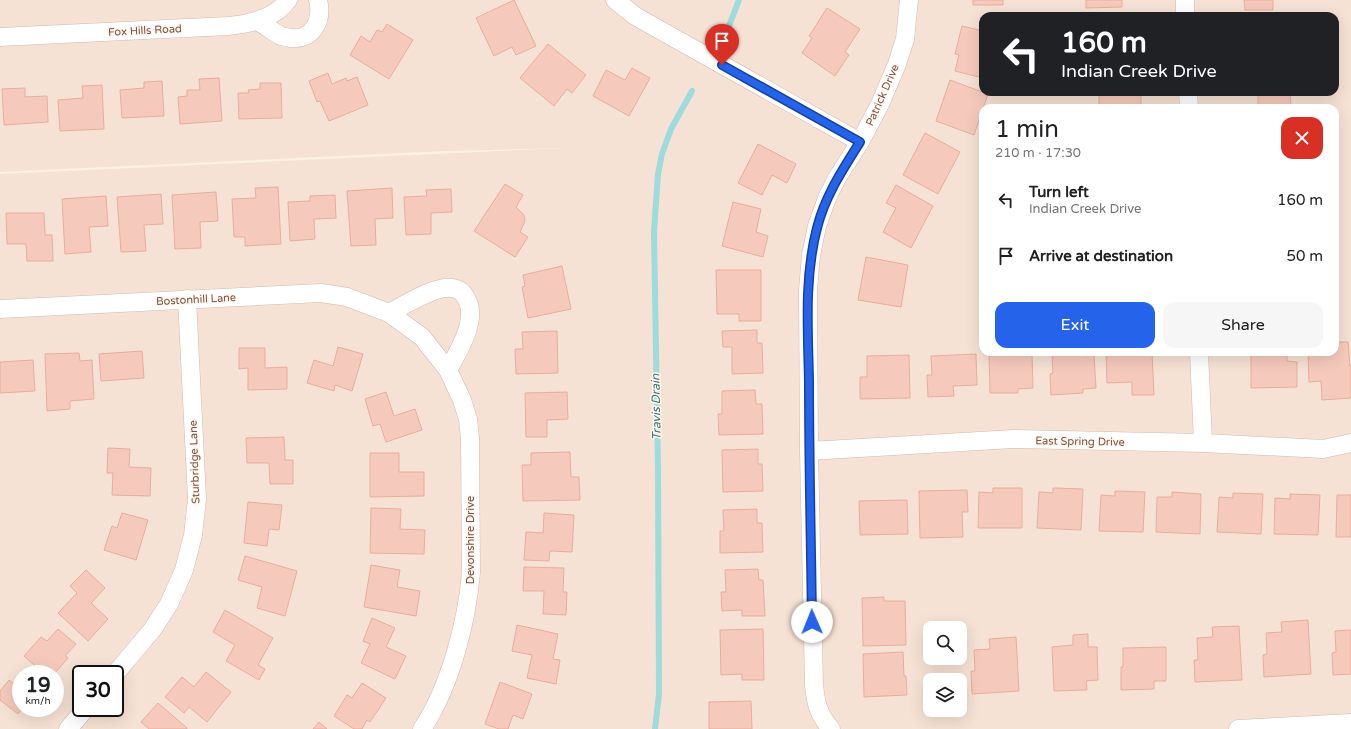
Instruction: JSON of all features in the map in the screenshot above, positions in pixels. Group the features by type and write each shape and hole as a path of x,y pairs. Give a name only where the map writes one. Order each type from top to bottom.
{"street":[{"path":"257,20 282,37 297,39 308,35 316,26 319,15 318,0"},
{"path":"615,0 635,16 860,142"},
{"name":"Patrick Drive","path":"830,729 817,707 814,685 809,451 808,290 811,255 817,226 837,178 860,142 880,104 897,64 905,39 909,0"},
{"path":"1185,0 1185,12"},
{"name":"Fox Hills Road","path":"0,37 248,24 273,14 287,2"},
{"path":"389,313 424,295 445,288 456,289 462,292 468,302 470,320 462,345 448,370"},
{"name":"Bostonhill Lane","path":"0,309 321,293 347,297 389,313 422,337"},
{"name":"Sturbridge Lane","path":"123,665 152,630 169,604 184,570 193,535 197,499 187,299"},
{"name":"Devonshire Drive","path":"422,337 448,370 462,400 468,419 470,438 471,572 470,590 461,634 447,677 437,701 422,729"},
{"path":"1199,356 1203,443"},
{"name":"East Spring Drive","path":"809,451 1013,440 1203,443 1323,449 1351,444"},
{"path":"68,729 78,717"},
{"path":"1238,729 1351,723"}],"shaded area":[{"path":"0,0 1351,0 1351,729 0,729 0,174 565,148 447,151 0,172"}],"building":[{"path":"514,0 536,46 516,55 512,47 494,56 476,18"},
{"path":"973,0 1003,0 1003,5 973,5"},
{"path":"1086,0 1122,0 1122,7 1086,8"},
{"path":"1244,0 1273,0 1273,10 1245,10"},
{"path":"827,8 860,29 845,52 849,55 835,76 802,53 812,38 809,36"},
{"path":"387,24 413,40 389,79 350,55 361,36 370,42 377,30 382,32"},
{"path":"962,26 979,30 979,77 955,71 959,55 955,54"},
{"path":"548,44 586,75 572,93 567,89 554,106 520,78"},
{"path":"632,68 650,78 629,116 593,96 606,70 625,80"},
{"path":"328,73 332,84 346,78 347,81 357,77 368,105 329,121 320,101 317,102 309,81"},
{"path":"219,78 222,121 180,124 178,97 187,96 187,90 200,90 199,79"},
{"path":"950,80 979,91 979,96 987,96 985,104 979,104 979,120 974,135 936,121"},
{"path":"162,81 164,116 122,118 120,90 144,88 144,82"},
{"path":"260,83 281,83 282,118 239,119 238,93 249,93 248,90 260,89"},
{"path":"102,85 104,129 60,131 58,100 83,98 82,86"},
{"path":"25,88 25,97 47,96 48,122 4,125 2,89"},
{"path":"1099,96 1141,96 1141,104 1099,104"},
{"path":"1258,96 1290,96 1291,104 1258,104"},
{"path":"925,133 960,152 938,194 903,175"},
{"path":"758,144 796,164 787,183 772,175 762,195 738,183"},
{"path":"505,184 523,195 516,207 524,215 525,221 520,232 528,237 515,257 474,231"},
{"path":"896,185 933,206 911,248 883,232 896,208 886,203"},
{"path":"278,187 281,244 245,246 245,237 234,237 232,199 256,198 255,188"},
{"path":"392,188 393,218 375,219 376,245 351,246 347,191"},
{"path":"451,189 452,212 431,213 431,234 406,235 404,197 427,196 426,190"},
{"path":"216,192 218,221 200,222 201,248 175,249 172,195"},
{"path":"161,194 163,224 144,225 146,251 121,252 117,197"},
{"path":"335,195 336,218 314,219 315,239 290,241 288,202 310,201 310,196"},
{"path":"106,196 108,226 89,227 91,252 65,254 62,199"},
{"path":"733,202 761,209 756,232 768,236 763,257 722,246"},
{"path":"6,213 44,213 45,235 52,235 53,261 27,261 26,244 7,244"},
{"path":"866,257 908,265 901,307 858,300"},
{"path":"562,266 571,309 528,318 522,287 525,286 523,275"},
{"path":"716,270 761,270 761,321 739,321 739,314 717,314"},
{"path":"757,330 757,343 762,343 763,373 732,374 732,347 723,347 722,331"},
{"path":"557,331 558,373 516,374 515,349 523,349 522,332"},
{"path":"1339,342 1348,342 1351,367 1351,398 1322,400 1321,381 1309,382 1308,356 1339,356"},
{"path":"338,347 363,354 352,391 335,385 334,391 307,383 314,360 333,366"},
{"path":"239,348 265,348 265,368 287,367 287,389 248,390 248,368 239,369"},
{"path":"142,351 144,378 101,381 99,354"},
{"path":"79,353 80,361 92,360 94,399 70,401 70,409 47,411 45,354"},
{"path":"976,354 977,385 953,386 954,396 928,397 927,375 932,375 931,356"},
{"path":"909,355 910,398 860,399 860,377 867,377 867,356"},
{"path":"989,356 1032,356 1033,388 1018,389 1018,393 990,393"},
{"path":"1052,356 1094,356 1096,388 1083,389 1083,393 1051,395 1050,374 1053,373"},
{"path":"1106,356 1152,356 1154,395 1132,395 1132,382 1107,383"},
{"path":"1251,356 1287,356 1287,361 1297,362 1297,387 1251,388"},
{"path":"33,360 35,391 0,393 0,362"},
{"path":"755,390 756,404 762,404 763,434 719,435 718,414 722,414 722,391"},
{"path":"386,392 394,416 415,409 422,430 386,442 380,424 373,426 365,399"},
{"path":"567,392 568,419 547,420 547,437 526,437 525,393"},
{"path":"284,437 285,460 293,460 293,484 270,484 269,463 247,463 246,438"},
{"path":"108,448 130,449 129,467 151,468 150,496 112,495 113,473 107,473"},
{"path":"758,449 758,464 762,464 763,491 723,492 722,450"},
{"path":"570,452 571,477 579,477 580,500 523,501 522,465 531,465 531,453"},
{"path":"370,453 399,453 399,472 424,472 424,496 370,497"},
{"path":"993,488 1022,488 1022,528 978,528 979,492 993,493"},
{"path":"1053,488 1083,489 1081,530 1037,528 1039,492 1053,493"},
{"path":"967,490 968,512 962,512 963,537 920,538 919,491"},
{"path":"1115,491 1145,492 1143,532 1099,531 1101,495 1115,496"},
{"path":"1172,492 1201,494 1200,534 1156,532 1157,497 1172,497"},
{"path":"1233,493 1263,494 1261,534 1217,532 1219,497 1233,498"},
{"path":"1290,494 1320,495 1318,535 1274,534 1275,498 1290,499"},
{"path":"1337,495 1351,495 1351,537 1336,537"},
{"path":"907,500 908,534 860,535 859,501"},
{"path":"248,502 282,505 279,530 269,529 267,546 244,543"},
{"path":"371,508 401,509 400,529 425,530 424,554 370,553"},
{"path":"757,509 757,523 762,523 763,552 720,553 720,531 724,531 723,510"},
{"path":"122,513 148,520 136,560 104,550 112,526 117,528"},
{"path":"544,513 574,515 572,552 550,551 549,561 524,560 526,532 543,533"},
{"path":"245,556 297,571 285,616 257,608 262,587 238,580"},
{"path":"371,565 400,570 397,587 420,591 416,616 364,607"},
{"path":"524,567 564,568 563,592 567,592 566,615 543,614 544,591 523,591"},
{"path":"758,569 759,580 763,580 765,616 742,616 742,610 722,611 721,592 726,592 725,570"},
{"path":"86,570 105,588 91,603 108,619 88,641 58,613 77,593 70,586"},
{"path":"884,597 884,601 905,601 906,645 863,646 862,598"},
{"path":"225,610 273,638 258,665 265,669 259,680 226,661 235,645 213,632"},
{"path":"372,618 395,628 386,647 406,656 395,679 361,663 370,644 363,641"},
{"path":"1308,620 1311,674 1264,677 1263,655 1267,654 1266,633 1282,632 1281,622"},
{"path":"517,625 558,634 553,659 560,660 556,684 527,678 532,655 512,651"},
{"path":"1239,626 1242,680 1195,682 1194,660 1198,660 1197,638 1213,637 1212,627"},
{"path":"58,629 76,644 65,656 68,658 62,665 34,665 24,656 41,637 47,641"},
{"path":"763,629 764,680 742,680 742,674 721,675 720,630"},
{"path":"1351,630 1351,674 1333,675 1332,653 1336,652 1335,631"},
{"path":"1088,634 1088,647 1097,647 1098,680 1086,681 1087,690 1054,691 1052,647 1073,645 1073,635"},
{"path":"1016,637 1019,691 972,694 971,671 975,671 974,650 990,649 989,639"},
{"path":"1166,647 1166,681 1154,681 1154,689 1121,690 1123,648"},
{"path":"903,652 904,676 906,676 907,695 864,697 863,654"},
{"path":"206,672 231,692 207,722 189,707 184,713 165,697 182,677 194,687"},
{"path":"9,680 12,682 12,709 0,700 0,691"},
{"path":"500,682 532,694 523,719 513,715 508,729 499,729 485,724"},
{"path":"362,683 386,698 370,722 367,720 362,729 354,729 334,716 347,695 352,698"},
{"path":"751,701 752,729 709,729 709,702"},
{"path":"158,703 187,729 149,729 141,722"},
{"path":"319,722 327,729 313,729"}],"waterway":[{"name":"Travis Drain","path":"729,26 739,0"},
{"name":"Travis Drain","path":"655,729 659,694 658,469 654,232 658,174 662,154 671,129 692,91"}],"route":[{"path":"722,65 860,142 837,178 828,198 817,226 811,255 808,290 812,622"}]}
